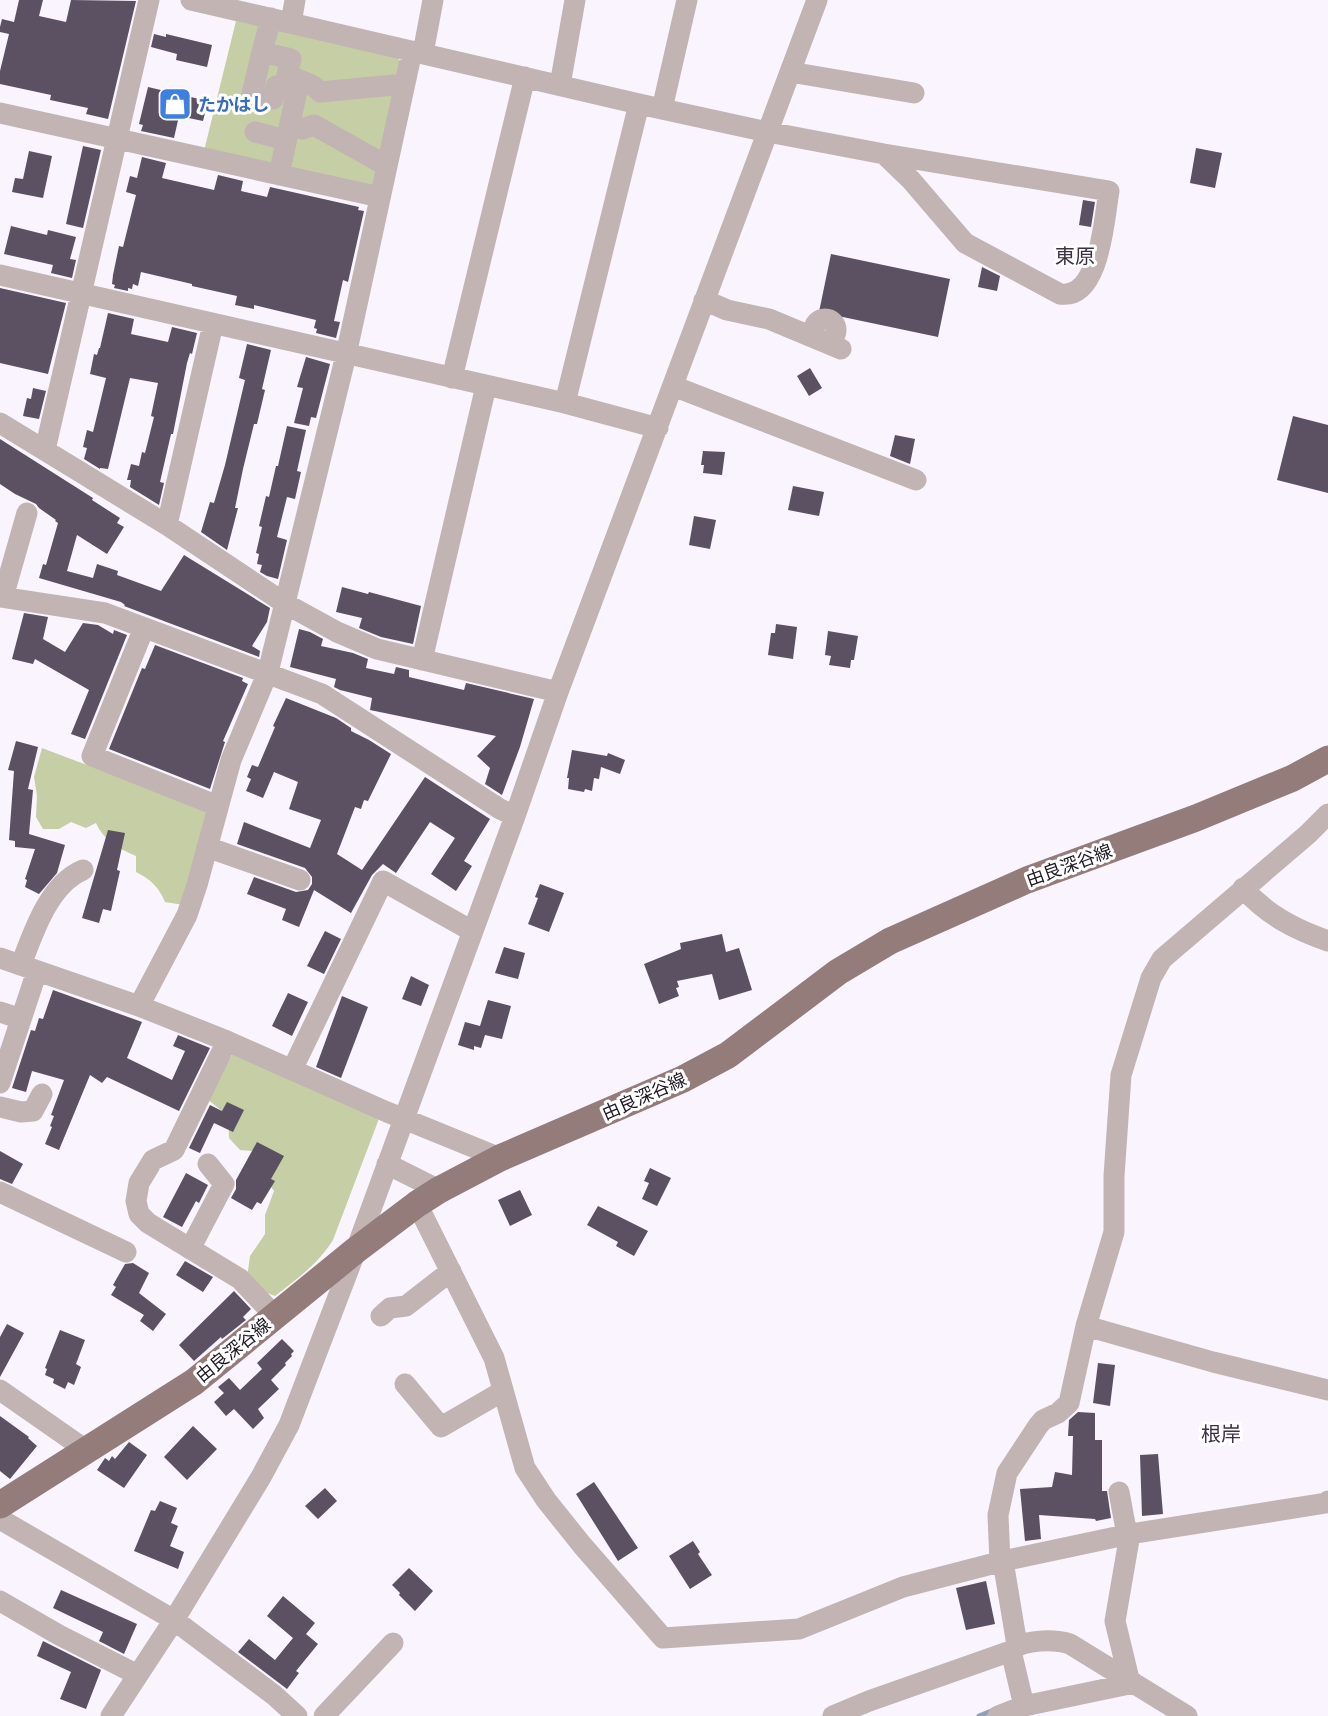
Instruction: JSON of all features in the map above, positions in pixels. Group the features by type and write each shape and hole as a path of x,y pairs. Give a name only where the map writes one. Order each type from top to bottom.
{"main road":[{"name":"由良深谷線","path":"0,1505 194,1382 356,1250 428,1197 500,1158 683,1079 728,1055 838,972 890,941 1027,880 1197,819 1293,778 1328,759"}],"street":[{"path":"45,450 149,0"},
{"path":"291,23 295,0"},
{"path":"139,1006 187,915 231,760 268,672 346,355 405,84 418,52 433,0"},
{"path":"560,85 575,0"},
{"path":"662,109 687,0"},
{"path":"111,1716 174,1620 261,1477 289,1425 356,1250 558,692 817,0"},
{"path":"198,1 768,132 884,154 1109,191 1094,269 1076,292 1070,295 1060,294 965,243 911,180 884,154"},
{"path":"270,18 252,94 273,99 290,83 314,85 320,92"},
{"path":"262,52 291,59 287,133 279,175"},
{"path":"790,72 914,93"},
{"path":"452,378 525,77"},
{"path":"320,92 405,84"},
{"path":"314,124 320,92"},
{"path":"565,403 639,104"},
{"path":"0,113 380,197"},
{"path":"314,124 387,166"},
{"path":"255,132 287,133 314,124"},
{"path":"0,275 565,403 658,428"},
{"path":"704,300 727,310 769,319 824,339"},
{"path":"167,525 213,324"},
{"path":"422,660 486,386"},
{"path":"673,386 916,480"},
{"path":"0,423 167,525 286,604 337,632 377,649 558,692"},
{"path":"27,513 2,597 105,613 322,694 506,813 515,816"},
{"path":"144,628 92,756 218,806"},
{"path":"1024,1706 1002,1562 998,1515 1007,1473 1043,1420 1058,1413 1069,1403 1086,1326 1114,1232 1114,1176 1121,1075 1151,978 1162,959 1308,834 1328,814"},
{"path":"207,847 300,880"},
{"path":"0,1083 21,1019 35,927 46,905 64,884 83,870"},
{"path":"292,1070 383,881 472,931"},
{"path":"1243,888 1258,904 1278,919 1304,933 1328,941"},
{"path":"0,958 139,1006 227,1041 500,1158"},
{"path":"0,1012 21,1019"},
{"path":"227,1041 174,1150 168,1155 159,1155 153,1160 139,1184 137,1192 139,1214 143,1219 240,1279 275,1316"},
{"path":"0,1107 21,1112 33,1110 42,1095"},
{"path":"190,1249 224,1184 208,1164"},
{"path":"387,1164 428,1197 450,1271 494,1358 525,1468 546,1500 582,1545 663,1638 799,1629 903,1587 1002,1562 1128,1534 1328,1501"},
{"path":"0,1192 126,1252"},
{"path":"381,1316 390,1308 406,1306 450,1271"},
{"path":"1086,1326 1213,1362 1328,1390"},
{"path":"405,1384 441,1427 503,1391"},
{"path":"0,1390 86,1450"},
{"path":"1119,1492 1128,1534 1115,1621 1132,1681"},
{"path":"0,1519 174,1620 274,1695 297,1716"},
{"path":"0,1601 59,1635 138,1674"},
{"path":"833,1716 1014,1648 1057,1640 1070,1644 1186,1716"},
{"path":"324,1716 393,1643"},
{"path":"998,1716 1024,1706 1132,1681"}],"green space":[{"path":"236,21 397,56 401,64 375,184 367,188 204,151"},
{"path":"42,748 208,811 184,905 165,902 154,884 136,872 136,856 112,843 96,823 86,828 71,822 59,829 43,829 36,817 37,796 34,777"},
{"path":"234,1052 380,1116 333,1240 314,1264 275,1296 257,1289 247,1278 250,1256 265,1234 265,1215 274,1191 269,1184 278,1163 267,1152 240,1150 229,1138 228,1116 206,1098"}],"building":[{"path":"19,0 43,0 39,16 66,22 71,0 136,1 108,119 86,114 88,108 50,100 51,95 0,84 0,71 9,34 0,32 0,27 2,19 14,22"},
{"path":"154,34 166,37 166,34 212,45 207,67 176,60 177,54 151,47"},
{"path":"148,87 208,101 203,121 179,116 174,138 141,131 143,125 139,124"},
{"path":"83,146 101,150 83,228 66,224"},
{"path":"1196,148 1222,153 1215,188 1190,183"},
{"path":"29,151 52,156 43,198 12,192 15,178 23,179"},
{"path":"142,157 166,163 162,178 214,190 218,175 243,181 241,191 267,197 270,187 359,207 358,210 364,211 348,282 343,280 334,321 340,322 336,338 316,333 317,329 314,328 316,320 254,305 254,309 235,305 237,296 141,272 138,286 133,284 132,289 128,288 128,291 114,288 113,275 119,246 123,247 136,195 126,192 130,176 137,178"},
{"path":"1083,200 1095,202 1091,227 1079,225"},
{"path":"11,226 47,235 48,230 76,237 70,259 76,260 72,278 51,273 53,265 4,254"},
{"path":"831,254 950,279 938,337 819,312"},
{"path":"982,267 1000,276 997,291 978,287"},
{"path":"0,288 66,303 48,374 0,363"},
{"path":"108,313 134,319 131,334 168,342 172,327 197,333 192,354 190,353 187,363 173,434 171,434 160,482 164,483 159,505 130,487 131,480 127,480 131,464 139,466 142,452 145,453 154,417 151,416 158,383 130,378 108,469 100,469 84,459 87,448 83,447 87,430 93,432 106,378 90,374 94,354 97,355 100,348"},
{"path":"247,344 271,350 262,389 265,390 243,469 235,508 238,508 227,550 201,532 210,502 214,503 225,465 245,380 239,378"},
{"path":"306,357 330,364 316,418 311,417 309,426 294,423 303,388 297,387"},
{"path":"810,368 822,388 809,396 797,376"},
{"path":"33,388 46,391 39,419 23,416 27,398 31,399"},
{"path":"1293,416 1328,425 1328,493 1277,480"},
{"path":"287,426 306,430 297,471 301,472 295,499 287,497 277,537 287,540 278,579 260,572 262,565 257,564 259,554 256,553 266,496 269,497"},
{"path":"895,435 915,439 910,464 890,456"},
{"path":"0,439 93,498 92,500 120,518 117,523 124,527 107,554 77,535 67,571 93,578 97,564 118,571 117,575 161,591 184,555 270,608 267,622 252,646 260,651 259,657 124,606 121,602 39,578 43,564 46,565 58,523 36,504 0,484"},
{"path":"703,451 725,452 722,475 703,473 704,465 701,465"},
{"path":"793,486 824,492 819,516 788,510"},
{"path":"694,516 716,520 710,549 689,545"},
{"path":"342,587 421,606 413,644 381,637 359,628 362,618 336,612"},
{"path":"24,613 48,617 43,639 65,652 83,623 98,625 113,634 114,630 127,635 85,739 71,734 89,690 35,659 33,664 12,659"},
{"path":"776,624 797,627 793,659 768,655 771,633 775,633"},
{"path":"299,629 323,639 321,646 368,659 366,668 394,674 396,667 409,670 409,677 464,690 466,683 534,699 520,747 502,795 485,784 490,768 477,756 496,736 370,710 372,698 334,687 336,679 290,667"},
{"path":"828,631 858,636 854,660 851,660 850,668 829,665 831,656 825,655"},
{"path":"155,645 243,678 242,681 248,684 223,741 225,742 210,789 109,749 142,668 145,669"},
{"path":"286,698 336,718 351,728 351,731 391,754 368,801 364,800 361,809 355,807 337,854 362,870 425,777 490,819 464,861 472,866 456,891 431,874 455,838 430,822 396,873 383,864 372,875 351,913 314,890 299,927 282,920 286,909 247,894 254,877 296,892 308,890 312,884 312,877 305,868 237,844 244,822 310,848 321,820 289,809 298,782 274,772 263,798 246,791 251,779 247,777 252,765 258,767"},
{"path":"16,741 38,747 28,789 33,790 29,834 65,845 57,873 39,894 25,887 27,880 25,879 35,849 15,847 15,841 9,840 14,771 8,770"},
{"path":"572,750 607,756 608,753 625,760 620,774 601,767 599,779 594,778 592,791 568,789 569,778 567,778"},
{"path":"108,830 125,833 111,911 103,909 99,923 82,918"},
{"path":"540,884 564,893 549,932 528,924 538,898 535,897"},
{"path":"325,931 341,939 324,974 307,966"},
{"path":"722,934 726,952 739,948 752,990 719,1000 712,974 677,981 679,987 676,988 679,996 659,1004 644,964 681,949 680,943"},
{"path":"504,947 525,953 518,979 495,973"},
{"path":"411,976 429,985 421,1006 402,999"},
{"path":"53,990 142,1022 127,1058 172,1080 185,1051 173,1046 178,1035 210,1048 179,1111 107,1077 102,1083 90,1075 59,1150 45,1144 52,1127 50,1126 54,1116 51,1115 64,1080 32,1071 26,1092 12,1088 31,1030 35,1031 39,1018 43,1019"},
{"path":"288,993 308,1002 292,1036 272,1026"},
{"path":"342,996 368,1007 341,1078 316,1067"},
{"path":"488,1000 511,1006 502,1039 485,1035 481,1048 474,1046 474,1050 458,1045 465,1022 480,1026"},
{"path":"227,1102 244,1110 233,1132 214,1123 200,1153 189,1148 210,1105 222,1111"},
{"path":"257,1142 284,1156 271,1179 275,1181 261,1204 257,1202 252,1210 231,1198 236,1189 236,1180"},
{"path":"0,1151 23,1164 12,1184 0,1179"},
{"path":"650,1168 671,1178 657,1206 642,1199 649,1183 644,1181"},
{"path":"186,1173 208,1185 199,1203 196,1201 182,1227 163,1217"},
{"path":"520,1190 532,1215 510,1226 498,1200"},
{"path":"598,1206 648,1231 634,1256 616,1246 618,1242 587,1225"},
{"path":"185,1261 213,1277 203,1292 176,1275"},
{"path":"133,1263 149,1273 139,1293 166,1314 153,1331 140,1321 144,1315 111,1295 116,1287 113,1285 125,1264"},
{"path":"234,1291 251,1309 243,1317 246,1320 222,1339 221,1337 194,1361 179,1345"},
{"path":"7,1324 24,1333 0,1377 0,1337"},
{"path":"60,1330 85,1340 76,1364 81,1367 74,1385 68,1382 65,1389 53,1383 54,1379 45,1375 47,1369 45,1368"},
{"path":"282,1339 294,1351 285,1363 286,1365 271,1380 279,1389 258,1409 264,1418 253,1429 234,1409 226,1416 214,1402 224,1393 218,1387 229,1378 240,1390 262,1369 257,1363"},
{"path":"1098,1363 1115,1365 1110,1406 1093,1403"},
{"path":"1078,1412 1095,1413 1095,1440 1102,1440 1102,1491 1107,1491 1111,1518 1096,1521 1095,1519 1039,1515 1041,1539 1025,1541 1020,1489 1052,1487 1055,1472 1072,1475 1073,1436 1068,1436 1069,1420"},
{"path":"0,1416 29,1437 37,1446 10,1479 0,1471"},
{"path":"193,1426 217,1449 187,1480 164,1457"},
{"path":"129,1442 147,1455 124,1488 97,1470 105,1458 109,1461 112,1456 115,1459"},
{"path":"1158,1454 1163,1514 1142,1516 1140,1455"},
{"path":"594,1482 638,1548 618,1561 576,1494"},
{"path":"325,1488 337,1501 318,1519 305,1506"},
{"path":"160,1501 177,1508 171,1523 178,1526 170,1546 184,1552 178,1569 134,1551 151,1510 155,1511"},
{"path":"693,1541 700,1552 698,1554 712,1575 690,1589 669,1556"},
{"path":"409,1568 433,1591 415,1611 392,1585"},
{"path":"986,1581 995,1624 966,1630 956,1588"},
{"path":"61,1590 137,1624 124,1654 99,1641 103,1632 53,1608"},
{"path":"283,1596 315,1623 306,1634 318,1644 296,1671 299,1673 287,1689 238,1652 249,1639 275,1660 293,1638 267,1616"},
{"path":"43,1641 101,1670 86,1709 60,1699 71,1672 37,1656"}],"waterway":[{"path":"979,1716 994,1710"}],"place":[{"name":"たかはし","path":"175,104"}],"district":[{"name":"東原","path":"1075,255"},
{"name":"根岸","path":"1221,1433"}]}
